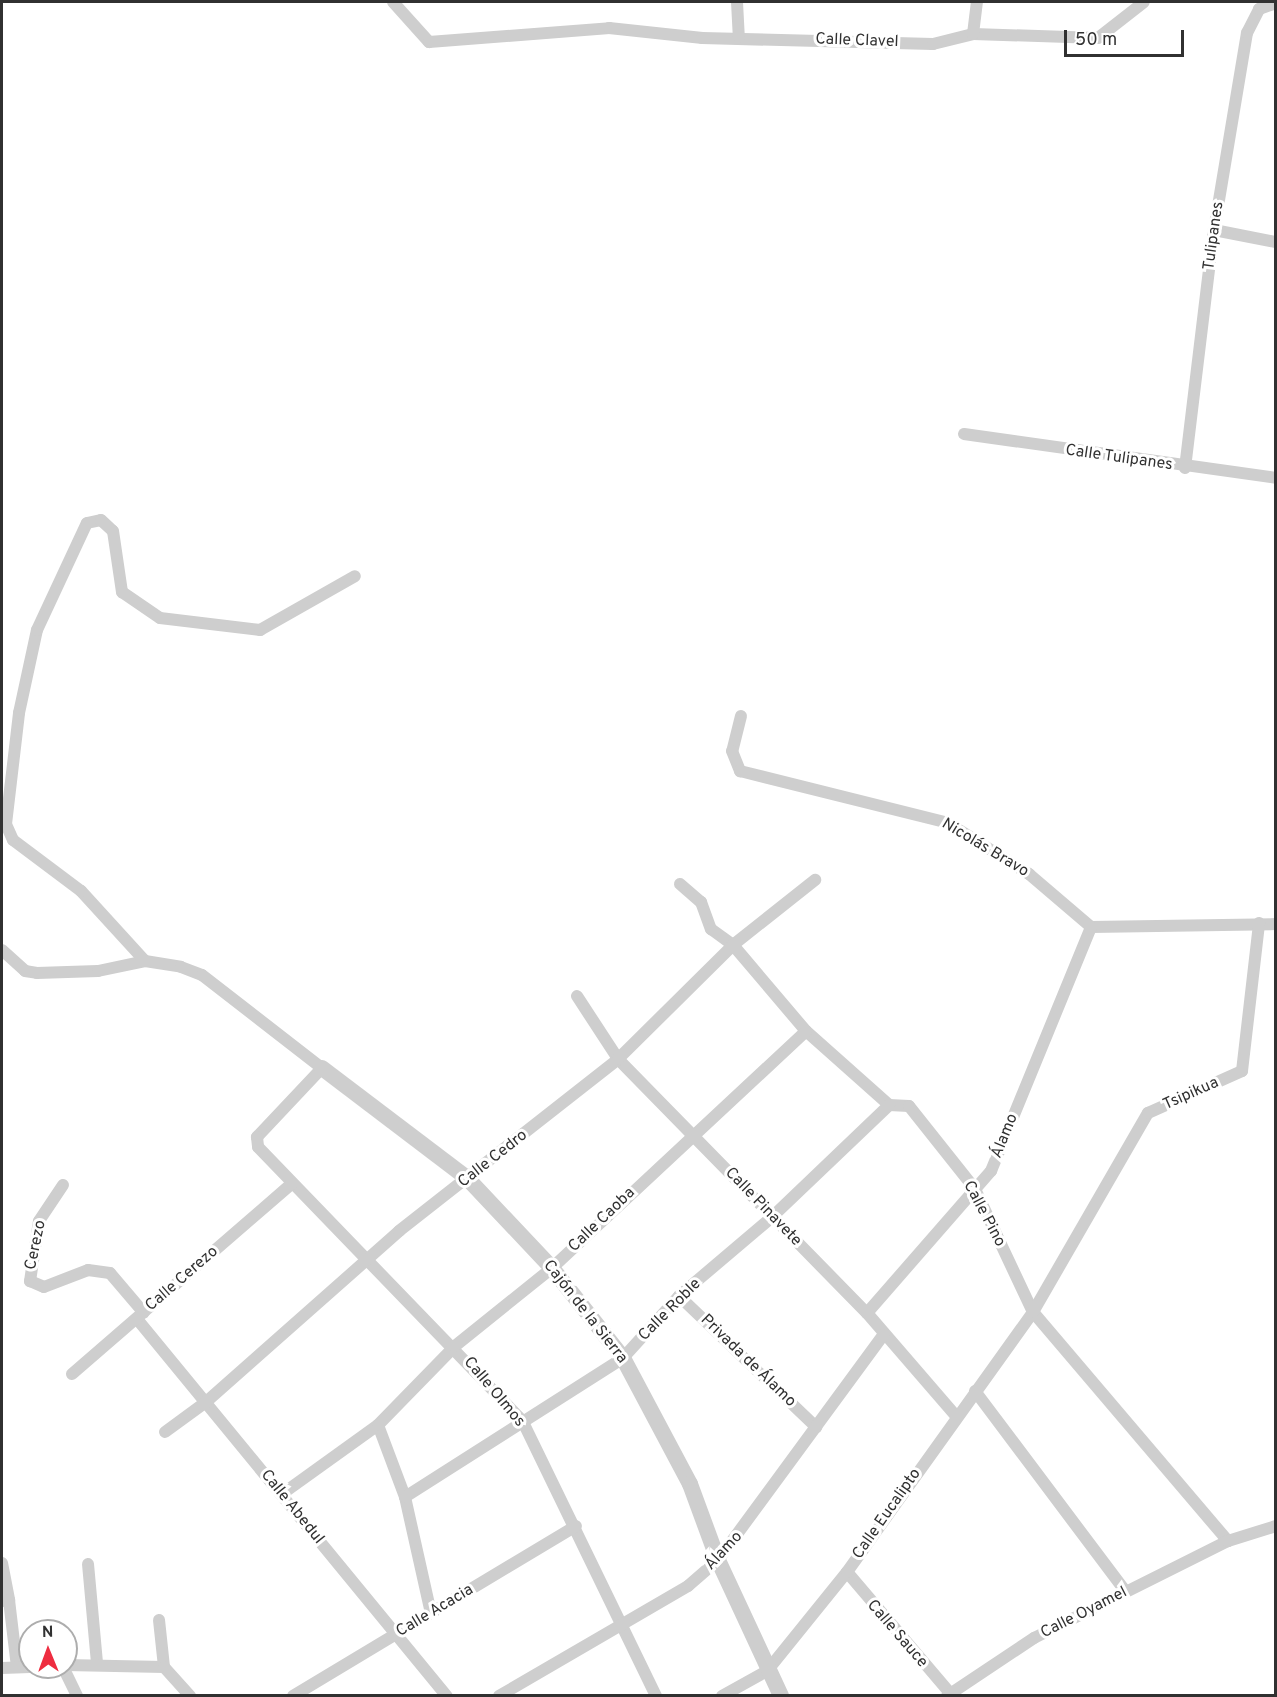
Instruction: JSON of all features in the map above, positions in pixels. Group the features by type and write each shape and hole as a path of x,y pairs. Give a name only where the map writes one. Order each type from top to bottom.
{"street":[{"name":"Calle Clavel","path":"393,2 429,42 609,28 739,38 933,44 973,34 1098,38 1144,2"},
{"path":"737,2 739,38"},
{"path":"973,34 977,2"},
{"name":"Tulipanes","path":"1185,468 1214,230 1247,33 1259,9 1275,3"},
{"path":"1214,230 1275,242"},
{"name":"Calle Tulipanes","path":"964,434 1185,468 1275,478"},
{"path":"145,961 81,891 13,840 6,824 18,713 37,630 87,523 101,520 113,531 122,592 160,618 260,630 355,576"},
{"name":"Nicolás Bravo","path":"741,716 732,751 740,771 948,823 1029,874 1091,927"},
{"name":"Calle Cedro","path":"165,1432 206,1402 363,1261 618,1059 733,945 815,880"},
{"name":"Calle Pino","path":"680,884 701,902 711,929 733,945 806,1031 889,1105 909,1106 975,1189 1033,1312 1227,1541"},
{"name":"Tsipikua","path":"1033,1312 1148,1113 1242,1071 1259,923"},
{"path":"1091,927 1275,924"},
{"name":"Álamo","path":"867,1313 991,1171 1091,927"},
{"path":"2,950 25,971 54,975 145,961 202,975 322,1068"},
{"name":"Calle Pinavete","path":"577,996 618,1059 867,1313 883,1335 955,1415"},
{"name":"Calle Caoba","path":"282,1494 378,1425 455,1347 552,1268 691,1133 806,1031"},
{"name":"Calle Olmos","path":"322,1068 256,1142 291,1184 363,1261 455,1347 522,1420 576,1526 619,1628 656,1695"},
{"name":"Cajón de la Sierra","path":"322,1068 468,1179 552,1268 623,1358 690,1484 718,1560 767,1671 781,1695"},
{"name":"Calle Roble","path":"405,1497 522,1420 623,1358 679,1296 772,1217 889,1105"},
{"name":"Calle Cerezo","path":"72,1374 291,1184"},
{"name":"Cerezo","path":"63,1185 39,1221 30,1281 44,1287 88,1270 110,1273 140,1316"},
{"name":"Privada de Álamo","path":"679,1296 816,1427"},
{"name":"Calle Eucalipto","path":"722,1695 767,1671 847,1572 955,1415 1033,1312"},
{"name":"Calle Abedul","path":"140,1316 206,1402 447,1695"},
{"name":"Álamo","path":"499,1695 619,1628 688,1586 718,1560 883,1335"},
{"path":"975,1391 1125,1592"},
{"path":"378,1425 405,1497 431,1613"},
{"name":"Calle Acacia","path":"292,1695 576,1526"},
{"path":"1227,1541 1275,1526"},
{"name":"Calle Oyamel","path":"948,1694 1034,1638 1227,1541"},
{"path":"2,1563 5,1600 17,1667 2,1668"},
{"path":"88,1564 97,1663"},
{"name":"Calle Sauce","path":"847,1572 948,1694"},
{"path":"159,1620 164,1667 190,1695"},
{"path":"78,1665 97,1663 164,1667"},
{"path":"70,1679 77,1695"}]}
